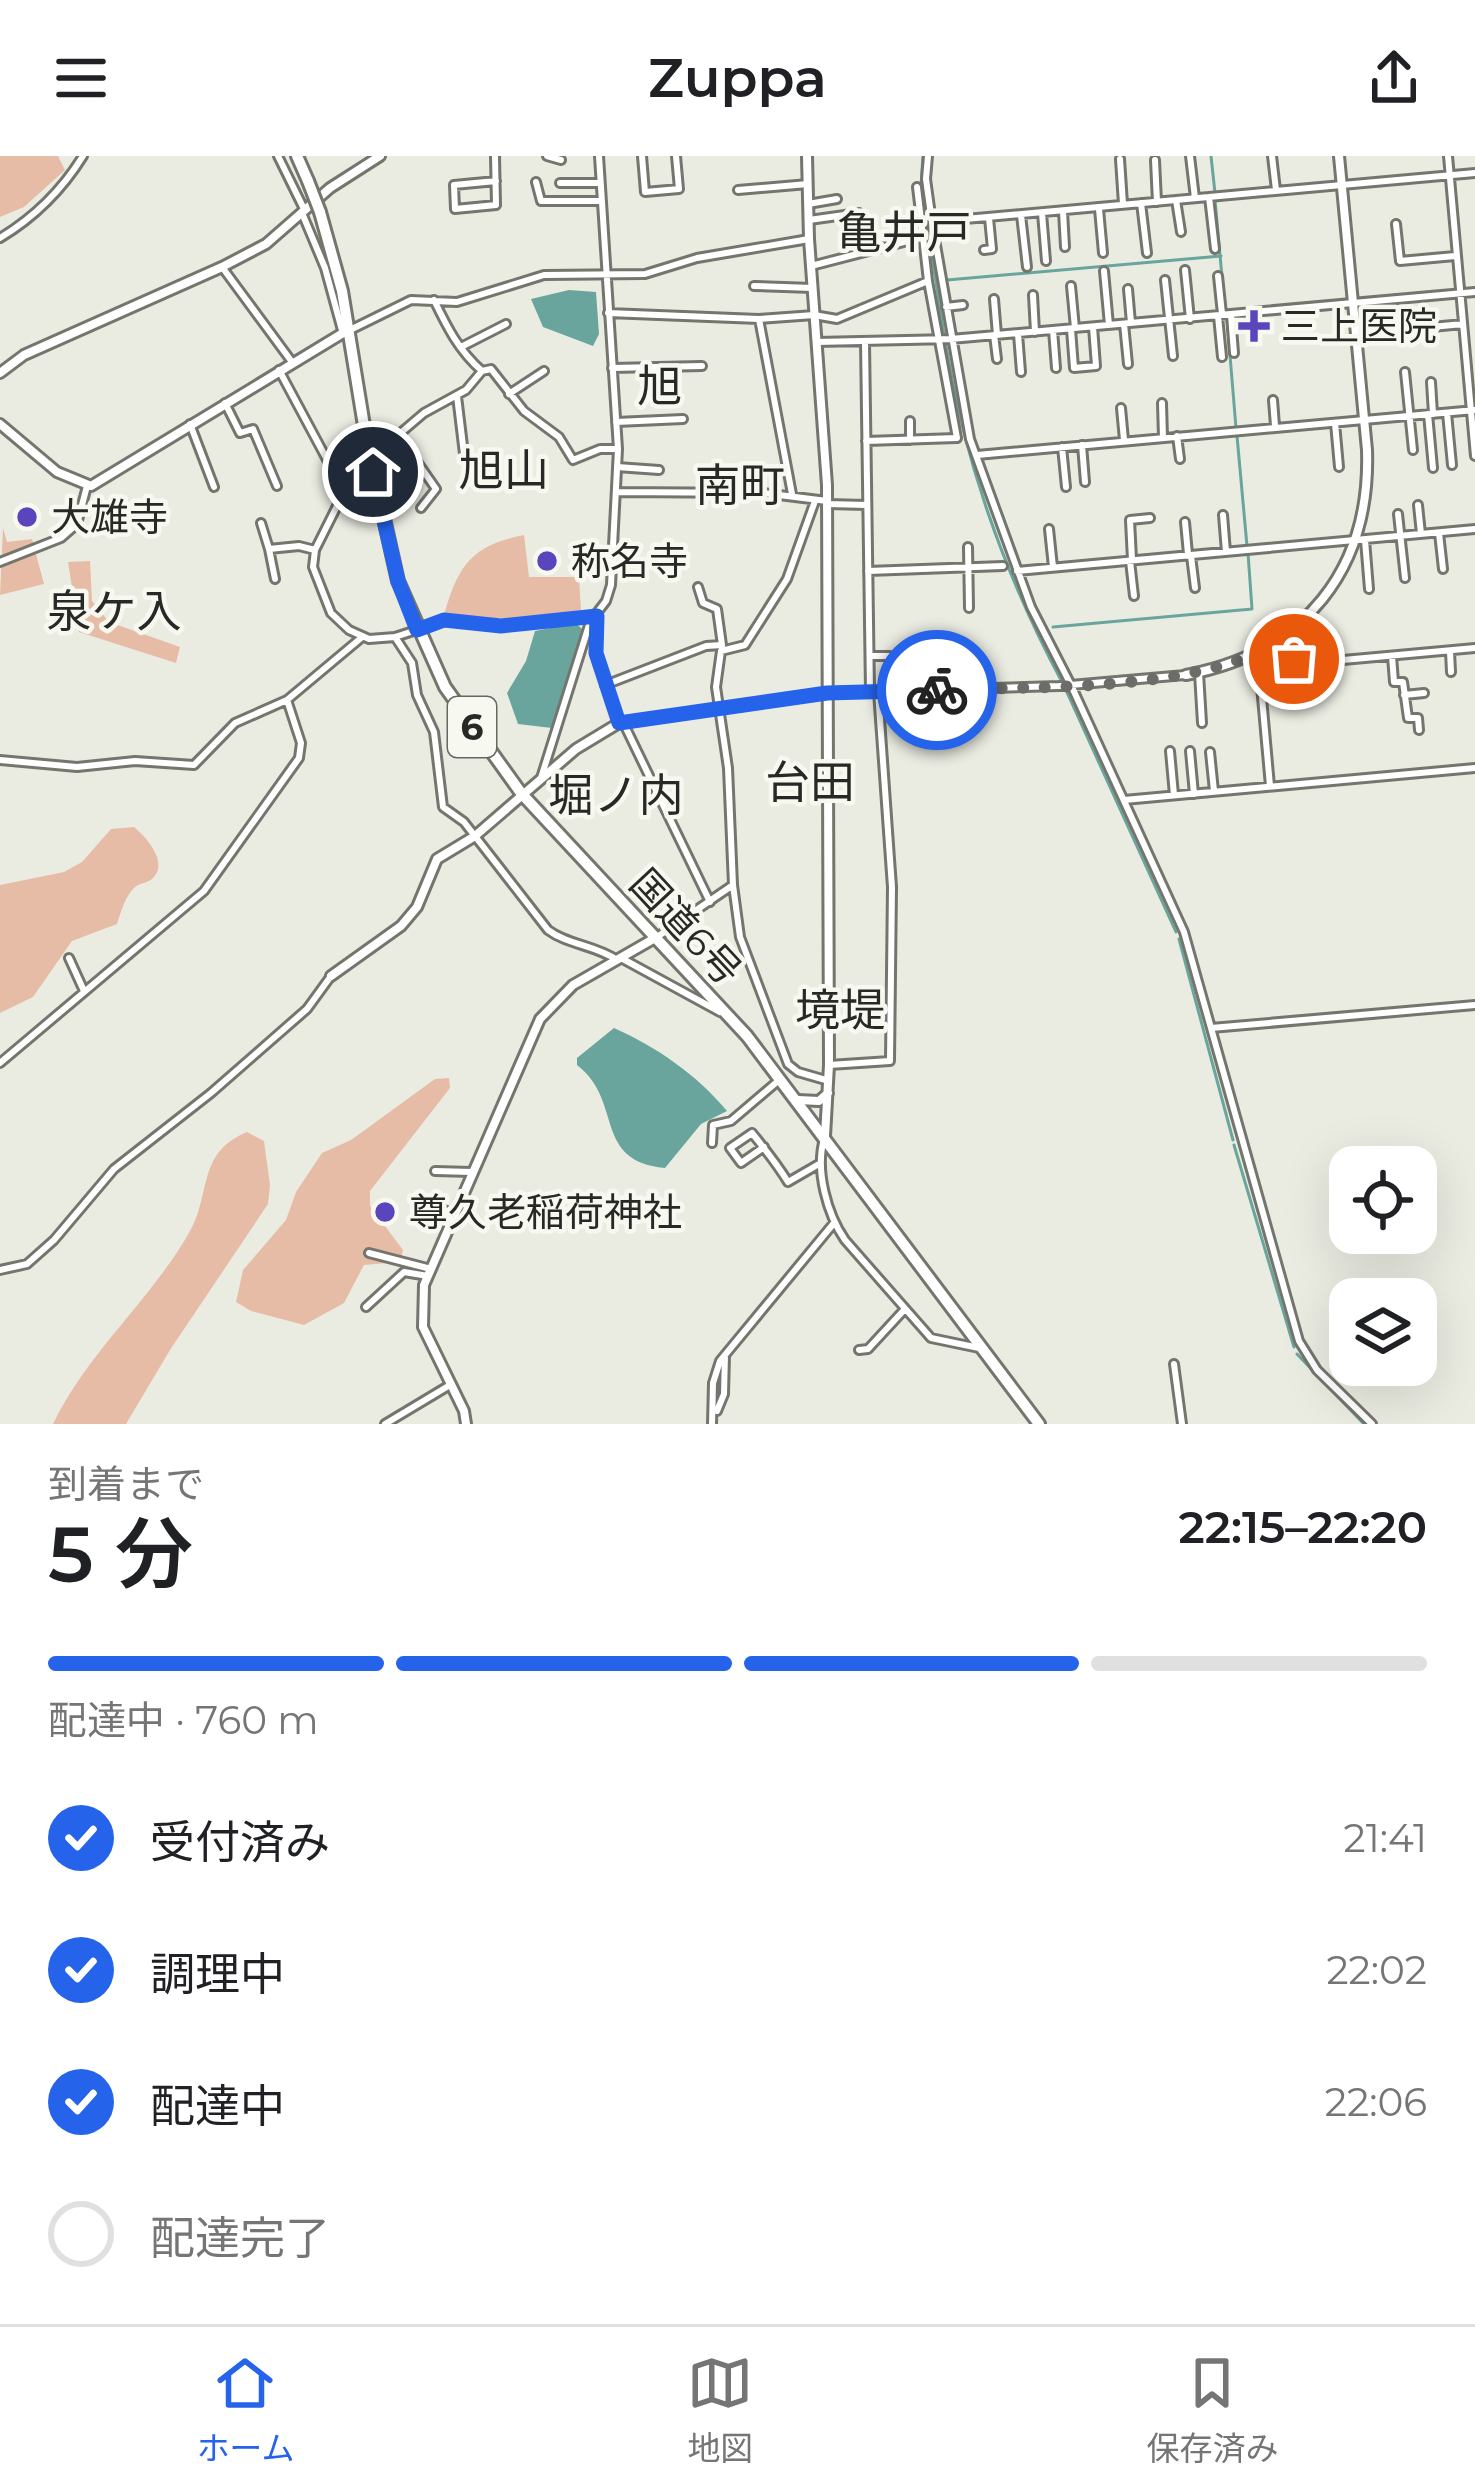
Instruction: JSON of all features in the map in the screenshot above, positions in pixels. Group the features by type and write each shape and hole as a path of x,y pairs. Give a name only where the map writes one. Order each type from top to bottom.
{"highway":[{"name":"国道6号","path":"297,156 320,212 398,581 446,687 521,793 781,1079 1039,1424"}],"street":[{"path":"0,238 36,213 69,179 83,156"},
{"path":"278,156 326,268 346,332"},
{"path":"0,374 56,339 266,244 302,210 380,156"},
{"path":"495,156 496,182 496,206 455,209 454,185 496,182"},
{"path":"547,156 561,160"},
{"path":"598,156 618,449 611,585 597,616 596,653 621,723 710,902"},
{"path":"642,156 645,192 679,189 676,156"},
{"path":"807,156 827,502 829,1086 819,1164 834,1223 904,1310 931,1338 983,1348"},
{"path":"928,156 932,222 976,455 1017,571 1184,932 1240,1142 1303,1349 1317,1370 1372,1424"},
{"path":"1190,156 1196,198"},
{"path":"1272,156 1276,190"},
{"path":"1339,156 1364,420 1367,492 1360,540 1369,589"},
{"path":"1448,156 1475,456"},
{"path":"1120,159 1123,205"},
{"path":"1155,160 1157,202"},
{"path":"932,222 1475,173"},
{"path":"536,182 541,201 600,201"},
{"path":"560,182 600,183"},
{"path":"738,190 808,184"},
{"path":"866,441 957,438 928,281 917,187"},
{"path":"1210,197 1215,249"},
{"path":"808,204 837,199"},
{"path":"1176,200 1181,232"},
{"path":"1141,203 1147,253"},
{"path":"1098,207 1102,253"},
{"path":"1063,211 1065,247"},
{"path":"809,220 859,213"},
{"path":"1042,213 1046,261"},
{"path":"1021,215 1027,267"},
{"path":"984,250 992,249 989,218"},
{"path":"1396,224 1400,261 1456,256"},
{"path":"811,266 923,237"},
{"path":"0,562 61,538 77,524 87,486 398,304 457,302 544,274 645,274 697,258 809,239"},
{"path":"222,267 292,362"},
{"path":"1185,270 1190,319"},
{"path":"1104,272 1109,325"},
{"path":"1218,276 1234,353"},
{"path":"1165,280 1173,356"},
{"path":"608,313 844,318 928,281"},
{"path":"754,286 813,288"},
{"path":"1071,286 1074,368 1096,366 1093,327"},
{"path":"1128,289 1128,364"},
{"path":"816,342 941,340 1475,292"},
{"path":"1033,295 1035,332"},
{"path":"994,299 997,359"},
{"path":"434,300 460,348 482,371"},
{"path":"946,308 964,305"},
{"path":"1222,357 1224,316"},
{"path":"760,319 792,494"},
{"path":"460,348 506,324"},
{"path":"1421,328 1462,324"},
{"path":"1053,330 1056,368"},
{"path":"1018,333 1022,372"},
{"path":"829,1065 890,1061 892,887 869,656 865,342"},
{"path":"612,368 702,367"},
{"path":"377,453 424,413 491,369 524,411 560,437 573,460 600,449 618,449"},
{"path":"279,370 339,482 338,504 315,550 313,567 331,613 361,638"},
{"path":"509,394 544,371"},
{"path":"1405,373 1413,450"},
{"path":"1430,382 1433,468"},
{"path":"457,395 464,454"},
{"path":"1273,400 1276,428"},
{"path":"225,403 240,433 253,429 277,486"},
{"path":"1162,403 1162,438"},
{"path":"1121,408 1125,441"},
{"path":"976,455 1473,410"},
{"path":"1448,412 1452,465"},
{"path":"616,422 683,419"},
{"path":"910,421 910,440"},
{"path":"1335,423 1339,467"},
{"path":"0,424 57,472 87,486"},
{"path":"190,424 214,487"},
{"path":"399,436 436,490 421,508"},
{"path":"1177,436 1180,459"},
{"path":"1082,445 1085,482"},
{"path":"1062,447 1066,487"},
{"path":"339,482 364,464"},
{"path":"617,467 659,470"},
{"path":"616,492 792,494 867,505"},
{"path":"605,685 689,652 746,645 787,579 815,501"},
{"path":"1418,505 1421,535"},
{"path":"1398,514 1405,578"},
{"path":"1223,515 1226,552"},
{"path":"1134,596 1130,520 1150,518"},
{"path":"1185,522 1195,588"},
{"path":"261,523 275,579"},
{"path":"1049,529 1053,568"},
{"path":"1017,571 1475,530"},
{"path":"1439,533 1443,569"},
{"path":"0,1270 27,1264 114,1169 307,1010 331,976 401,926 417,907 436,859 475,836 593,736 621,723 827,693 1071,685 1198,672 1258,653 1300,624 1328,594 1360,540"},
{"path":"269,549 299,546 315,550"},
{"path":"968,547 969,608"},
{"path":"1170,557 1171,573"},
{"path":"868,571 1003,566"},
{"path":"698,587 703,603 717,609 722,648 716,687 728,768 740,937 788,1064 829,1086"},
{"path":"0,760 77,767 135,761 194,765 235,723 287,700 361,638 395,637 444,620 501,626 597,616"},
{"path":"541,778 590,622 597,616"},
{"path":"395,637 412,663 417,695 434,732 443,807 464,822 548,930 601,949 728,1016"},
{"path":"1276,641 1294,659 1310,663 1475,648"},
{"path":"1450,651 1451,672"},
{"path":"1258,653 1270,786"},
{"path":"869,656 890,656"},
{"path":"1392,656 1394,682 1403,682 1408,718 1418,718 1419,730"},
{"path":"1198,672 1202,723"},
{"path":"1404,695 1424,693"},
{"path":"0,1063 204,891 235,852 298,758 301,743 287,700"},
{"path":"1170,751 1174,795"},
{"path":"1190,751 1194,794"},
{"path":"1210,752 1214,792"},
{"path":"1124,800 1475,768"},
{"path":"466,1424 423,1327 421,1295 540,1019 573,985 655,938 733,885"},
{"path":"69,958 84,991"},
{"path":"1211,1028 1475,1005"},
{"path":"712,1143 713,1125 731,1121 781,1079"},
{"path":"796,1100 819,1101 829,1086"},
{"path":"764,1147 741,1163 730,1148 752,1133 764,1147 788,1182 819,1164"},
{"path":"1229,1142 1240,1142"},
{"path":"435,1171 472,1172"},
{"path":"420,1200 454,1214"},
{"path":"712,1424 716,1369 834,1223"},
{"path":"369,1253 429,1273"},
{"path":"366,1306 404,1272 429,1273"},
{"path":"860,1350 868,1349 904,1310"},
{"path":"1174,1364 1182,1424"},
{"path":"385,1424 451,1384"}],"shaded area":[{"path":"0,156 58,156 65,170 24,207 0,217"},
{"path":"3,528 7,542 32,539 44,584 0,595"},
{"path":"524,535 529,577 579,577 581,610 512,618 444,615 455,583 470,560 492,545"},
{"path":"90,561 92,601 109,622 180,647 176,663 79,632 68,562"},
{"path":"134,827 157,857 153,878 132,891 117,924 72,941 33,997 0,1013 0,885 64,872 82,862 111,829"},
{"path":"449,1078 450,1088 370,1191 370,1206 403,1250 400,1262 364,1265 344,1303 304,1325 251,1311 236,1302 243,1270 286,1220 296,1192 322,1153 351,1140 435,1079"},
{"path":"247,1132 264,1141 268,1204 126,1424 53,1424 83,1373 189,1233 212,1163 231,1141"}],"water":[{"path":"569,290 596,292 599,334 593,346 543,327 531,299"},
{"path":"576,623 583,630 552,728 518,724 507,693 526,661 535,631"},
{"path":"614,1028 675,1063 727,1111 701,1124 665,1168 627,1154 617,1142 600,1095 577,1065 577,1058"}],"waterway":[{"path":"923,156 921,186 944,334"},
{"path":"1211,156 1215,193"},
{"path":"1215,200 1225,310"},
{"path":"947,280 1221,256"},
{"path":"1227,319 1236,428"},
{"path":"946,346 964,434 990,519 1062,682"},
{"path":"1237,436 1247,546"},
{"path":"1053,627 1252,609 1248,553"},
{"path":"1038,630 1042,642"},
{"path":"1065,688 1176,932"},
{"path":"1179,939 1233,1140"},
{"path":"1234,1145 1294,1347"},
{"path":"1297,1354 1364,1424"}],"way so far":[{"path":"937,690 1186,675 1243,660 1276,641 1294,659"}],"place":[{"name":"三上医院","path":"1254,326"},
{"name":"大雄寺","path":"27,517"},
{"name":"称名寺","path":"547,561"},
{"name":"尊久老稲荷神社","path":"385,1212"}],"district":[{"name":"亀井戸","path":"904,231"},
{"name":"旭","path":"660,385"},
{"name":"旭山","path":"504,469"},
{"name":"南町","path":"740,484"},
{"name":"泉ケ入","path":"114,610"},
{"name":"台田","path":"810,781"},
{"name":"堀ノ内","path":"616,794"},
{"name":"境堤","path":"840,1009"}],"route":[{"path":"373,472 398,581 417,630 444,620 501,626 597,616 596,653 619,723 827,693 937,690"}]}
